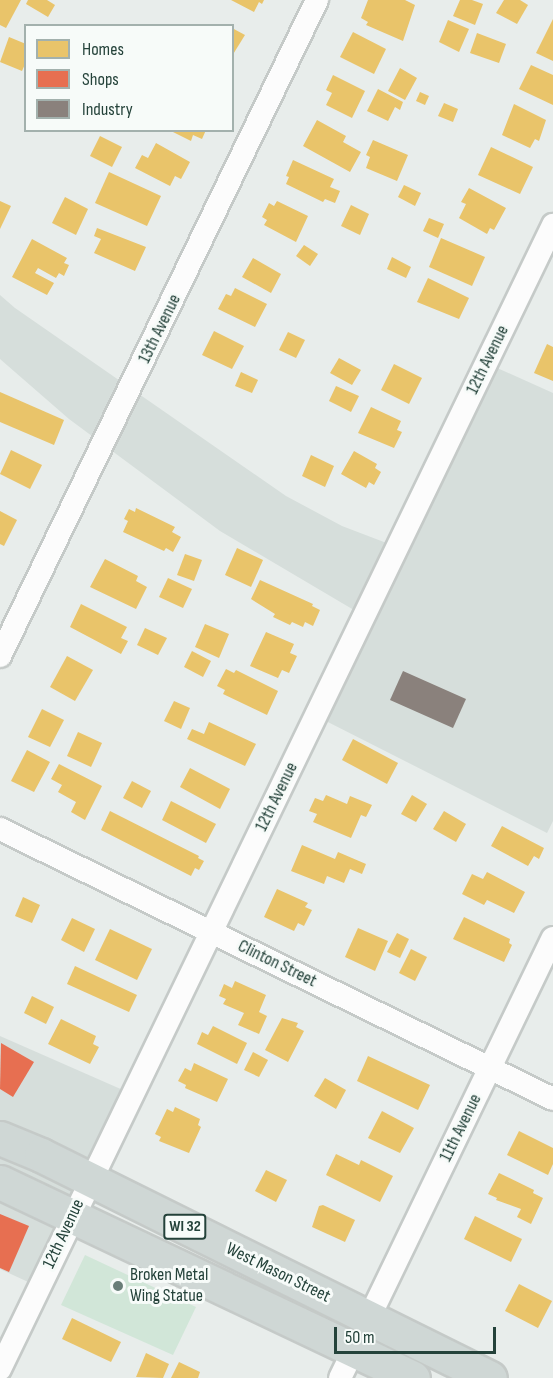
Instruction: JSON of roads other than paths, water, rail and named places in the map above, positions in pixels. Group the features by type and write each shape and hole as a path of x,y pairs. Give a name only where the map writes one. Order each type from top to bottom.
{"main road":[{"name":"West Mason Street","path":"0,1138 90,1180 489,1378"},
{"name":"West Mason Street","path":"0,1182 72,1217 347,1364 412,1378"}],"street":[{"name":"13th Avenue","path":"0,656 317,0"},
{"name":"12th Avenue","path":"0,1369 553,225"},
{"name":"Clinton Street","path":"0,829 553,1099"},
{"name":"11th Avenue","path":"369,1318 553,938"}],"place":[{"name":"Broken Metal Wing Statue","path":"118,1286"}]}
